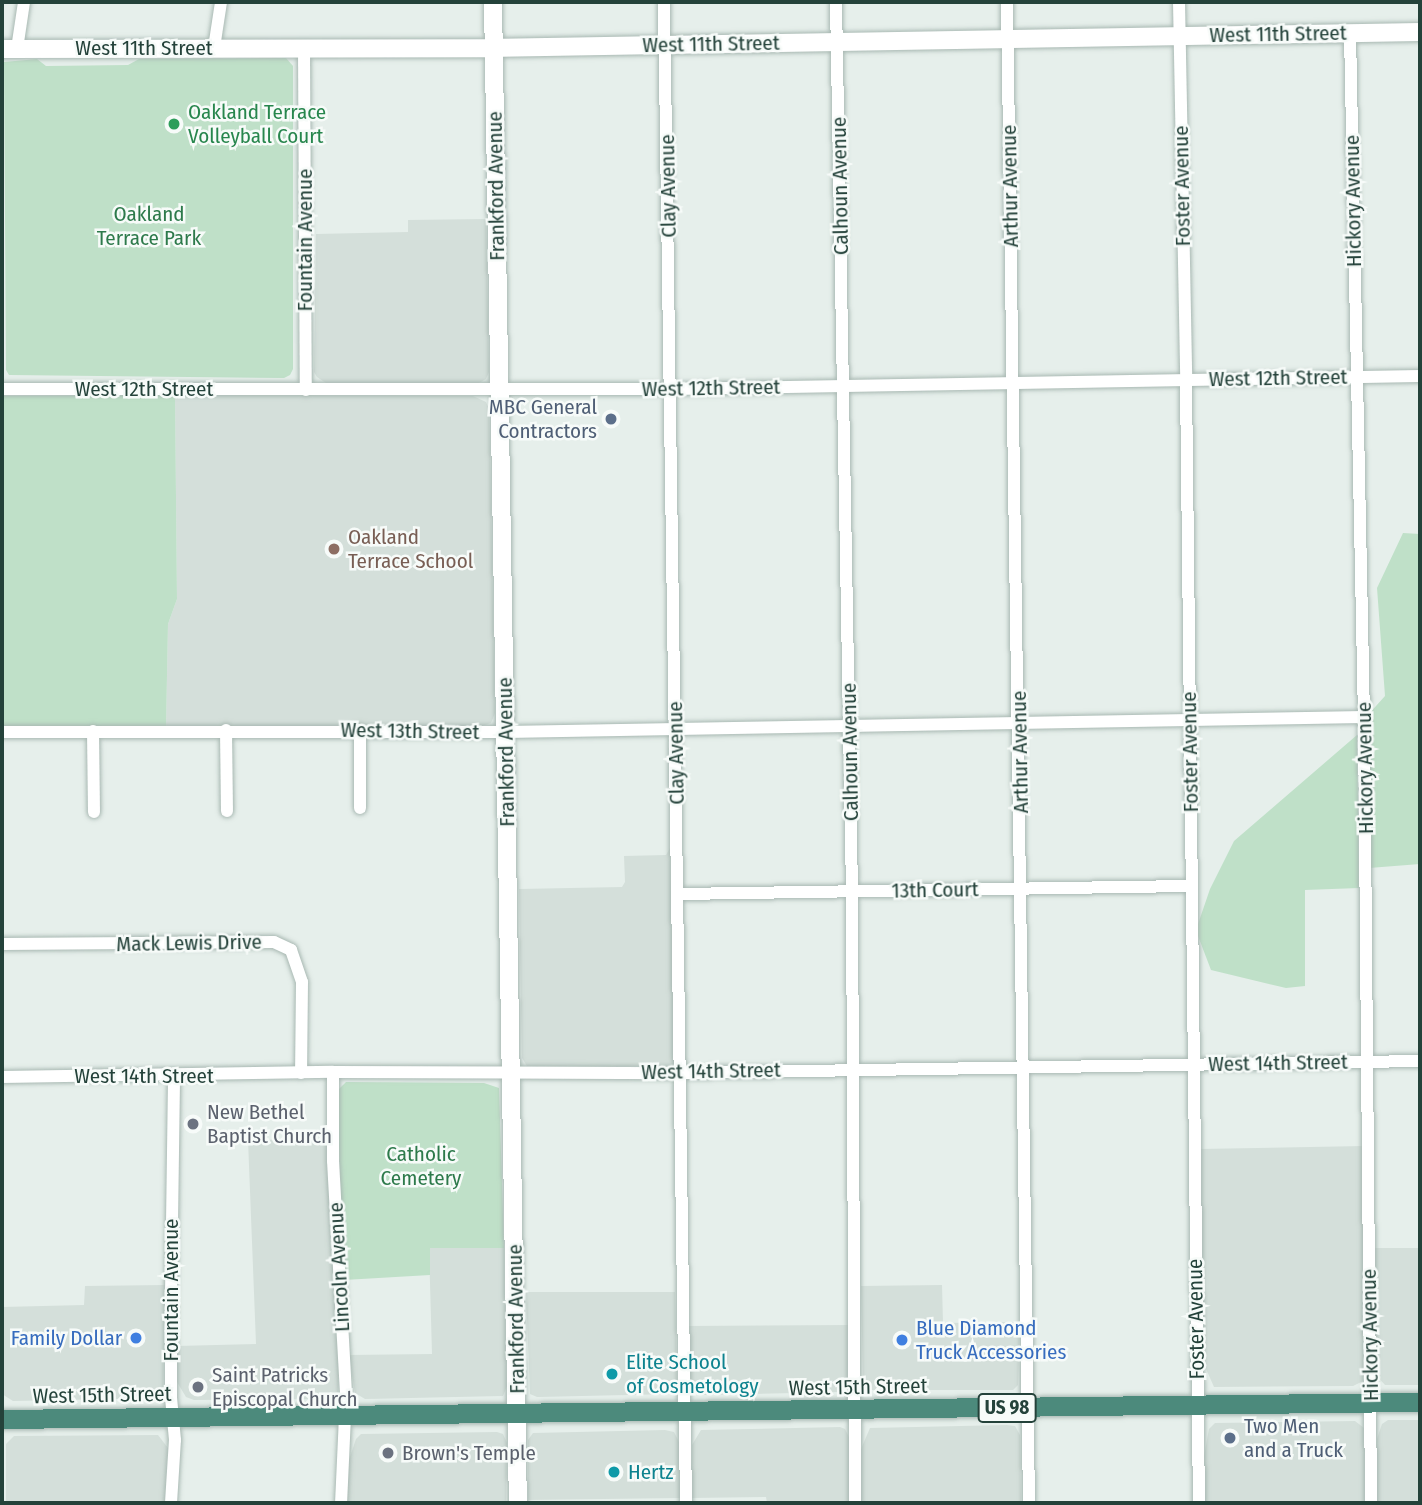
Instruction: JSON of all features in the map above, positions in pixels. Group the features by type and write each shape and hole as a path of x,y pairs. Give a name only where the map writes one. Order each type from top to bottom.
{"highway":[{"name":"West 15th Street","path":"2,1419 518,1415 1420,1402"}],"main road":[{"name":"Frankford Avenue","path":"493,2 518,1503"},
{"name":"West 11th Street","path":"10,49 494,48 1420,32"}],"street":[{"path":"10,49 24,2"},
{"path":"214,48 221,2"},
{"name":"Clay Avenue","path":"664,2 679,894 681,1336 686,1503"},
{"name":"Calhoun Avenue","path":"836,2 852,891 855,1503"},
{"name":"Arthur Avenue","path":"1007,2 1020,723 1029,1503"},
{"name":"Foster Avenue","path":"1179,2 1199,1503"},
{"name":"Hickory Avenue","path":"1350,33 1369,1062 1371,1503"},
{"name":"Fountain Avenue","path":"304,48 306,390"},
{"name":"West 12th Street","path":"2,389 672,389 1420,376"},
{"name":"West 13th Street","path":"2,732 506,732 1364,717"},
{"path":"226,730 227,811"},
{"path":"359,808 360,730"},
{"path":"93,731 94,812"},
{"name":"13th Court","path":"679,894 1191,886"},
{"name":"Mack Lewis Drive","path":"2,944 274,942 290,950 302,982 301,1073"},
{"name":"West 14th Street","path":"2,1077 333,1072 681,1073 1024,1065 1420,1061"},
{"name":"Lincoln Avenue","path":"333,1072 334,1161 347,1416 341,1503"},
{"name":"Fountain Avenue","path":"171,1503 176,1440 173,1418 171,1295 174,1076"}],"shaded area":[{"path":"486,219 489,372 486,379 479,383 326,383 317,377 314,372 316,234 408,232 408,220"},
{"name":"Oakland Terrace School","path":"175,395 473,396 486,402 489,409 495,713 491,723 482,726 166,728 168,624 177,599"},
{"path":"670,848 675,1066 527,1066 522,1058 519,889 622,887 625,882 624,856 666,855"},
{"path":"328,1139 339,1364 338,1392 328,1399 194,1400 186,1397 177,1382 177,1346 256,1344 248,1140"},
{"path":"1364,1146 1363,1381 1353,1386 1214,1387 1203,1362 1199,1149"},
{"path":"429,1248 504,1248 507,1386 503,1396 365,1399 355,1393 349,1355 432,1354"},
{"path":"1374,1248 1420,1248 1420,1385 1385,1385 1376,1375"},
{"path":"165,1285 163,1398 13,1401 2,1394 2,1307 84,1305 85,1286"},
{"path":"942,1285 943,1323 1020,1322 1018,1385 1013,1390 869,1390 863,1381 861,1286"},
{"path":"526,1292 675,1292 677,1386 673,1394 537,1397 530,1394"},
{"path":"850,1325 848,1385 841,1392 705,1395 696,1391 692,1385 687,1364 687,1326"},
{"path":"1388,1420 1420,1420 1420,1503 1377,1503 1377,1439 1382,1424"},
{"path":"1355,1421 1364,1428 1366,1439 1365,1503 1205,1503 1204,1456 1209,1429 1215,1423"},
{"path":"1015,1426 1020,1435 1021,1503 860,1503 861,1449 870,1428"},
{"path":"845,1429 849,1437 849,1503 767,1503 766,1497 691,1498 692,1445 701,1430"},
{"path":"674,1432 680,1444 680,1498 528,1500 528,1440 533,1433"},
{"path":"361,1434 503,1434 507,1443 506,1503 347,1503 348,1463 356,1439"},
{"path":"158,1435 168,1448 165,1503 6,1503 6,1444 14,1436"}],"green space":[{"name":"Oakland Terrace Park","path":"286,58 293,66 293,369 290,375 284,378 9,375 6,370 4,62 37,59 46,66 128,65 139,59"},
{"path":"175,395 177,599 168,624 166,728 2,729 2,396"},
{"path":"1403,533 1420,534 1420,864 1369,868 1367,716 1385,696 1377,588"},
{"path":"1357,735 1359,888 1305,890 1305,986 1286,988 1211,970 1197,927 1210,889 1234,841"},
{"name":"Catholic Cemetery","path":"346,1082 484,1083 499,1088 504,1248 430,1248 430,1275 344,1280 337,1091"}],"place":[{"name":"Oakland Terrace Volleyball Court","path":"174,124"},
{"name":"MBC General Contractors","path":"611,419"},
{"name":"Oakland Terrace School","path":"334,549"},
{"name":"New Bethel Baptist Church","path":"193,1124"},
{"name":"Family Dollar","path":"136,1338"},
{"name":"Blue Diamond Truck Accessories","path":"902,1340"},
{"name":"Elite School of Cosmetology","path":"612,1374"},
{"name":"Saint Patricks Episcopal Church","path":"198,1387"},
{"name":"Two Men and a Truck","path":"1230,1438"},
{"name":"Brown's Temple","path":"388,1453"},
{"name":"Hertz","path":"614,1472"}]}
